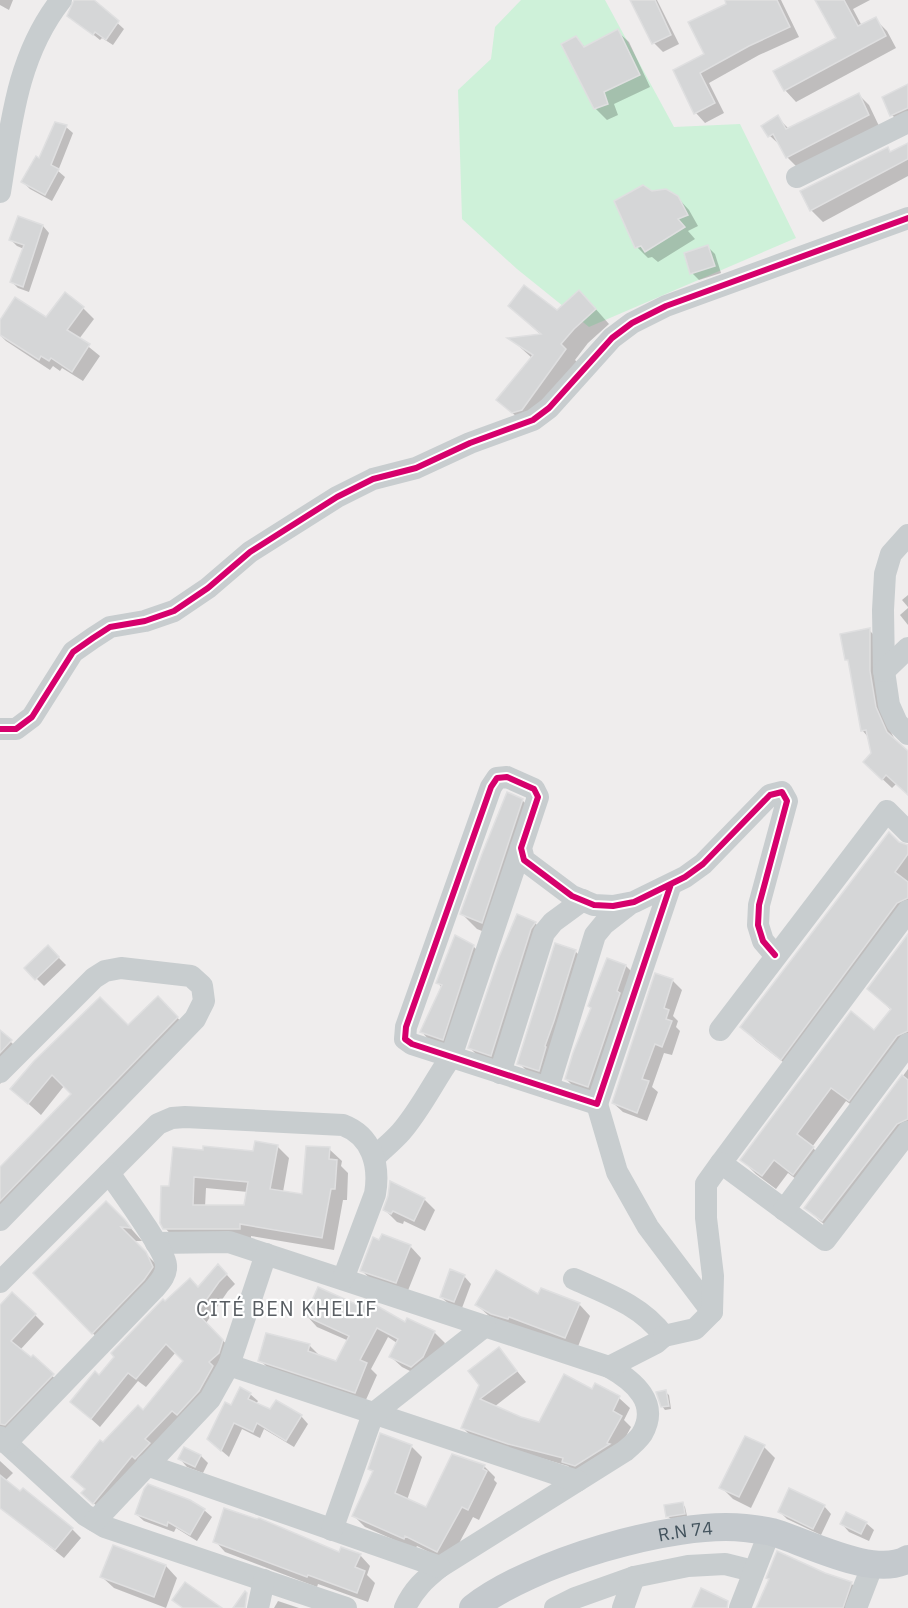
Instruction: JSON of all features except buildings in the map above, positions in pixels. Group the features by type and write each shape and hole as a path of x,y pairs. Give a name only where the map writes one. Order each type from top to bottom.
{"main road":[{"name":"R.N 74","path":"473,1608 490,1594 598,1549 659,1535 707,1528 770,1531 897,1565"}],"street":[{"path":"0,192 14,107 25,67 39,32 61,0"},
{"path":"797,177 908,122"},
{"path":"0,729 16,729 32,717 73,652 110,627 145,621 174,611 208,588 250,552 338,497 373,479 416,468 470,442 533,420 549,408 612,338 632,323 666,306 908,218"},
{"path":"908,536 891,554 885,574 884,671 889,705 897,723 908,734"},
{"path":"884,671 908,648"},
{"path":"374,1158 402,1131 451,1057 538,797 534,789 507,777 497,778 491,787 406,1027 405,1039 412,1044 451,1057 500,1073 597,1104"},
{"path":"548,1088 595,935 604,924 634,902 671,884 702,864 770,795 782,792 787,801 786,808 759,905 758,925 763,941 775,955"},
{"path":"720,1030 886,811 908,832"},
{"path":"521,848 524,860 572,896 594,905 614,906 634,902"},
{"path":"671,884 597,1104 617,1172 648,1227 712,1312"},
{"path":"500,1073 544,933 553,922 584,900"},
{"path":"609,1367 656,1343 664,1336 695,1329 712,1312 713,1276 706,1218 705,1184 908,911"},
{"path":"0,1072 94,978 105,971 121,968 191,976 202,986 204,1001 195,1019 0,1220"},
{"path":"784,1210 908,1044"},
{"path":"0,1282 159,1124 172,1118 344,1125 363,1137 374,1158 377,1180 375,1194 343,1279"},
{"path":"721,1163 825,1240 908,1132"},
{"path":"109,1173 156,1243 166,1263 165,1275 154,1289 3,1440 85,1515 105,1527 346,1608"},
{"path":"156,1243 229,1242 609,1367 635,1384 644,1399 649,1417 641,1435 625,1451 440,1568 422,1582 405,1608"},
{"path":"95,1521 210,1399 229,1365 266,1254"},
{"path":"574,1279 625,1302 654,1321 664,1336"},
{"path":"332,1530 374,1414 485,1326"},
{"path":"229,1365 577,1482"},
{"path":"147,1465 440,1568"},
{"path":"740,1608 770,1531"},
{"path":"555,1608 575,1598 634,1577 688,1566 725,1564 753,1571"},
{"path":"856,1608 897,1565"},
{"path":"623,1608 634,1577"},
{"path":"258,1608 264,1580"}],"green space":[{"path":"521,0 605,0 674,127 740,124 796,238 589,327 517,269 462,219 458,90 491,59 495,27"}],"cycle path":[{"path":"0,729 16,729 32,717 73,652 110,627 145,621 174,611 208,588 250,552 337,497 373,479 416,468 470,443 533,420 549,408 612,338 632,323 666,306 908,218"},
{"path":"671,884 597,1104 412,1044 405,1039 406,1027 491,787 497,778 507,777 534,789 538,797 521,848 524,860 572,896 594,905 613,906 634,902 685,877 703,864 770,795 782,792 787,801 759,905 758,925 763,941 775,955"}],"district":[{"name":"CITÉ BEN KHELIF","path":"287,1308"}]}
